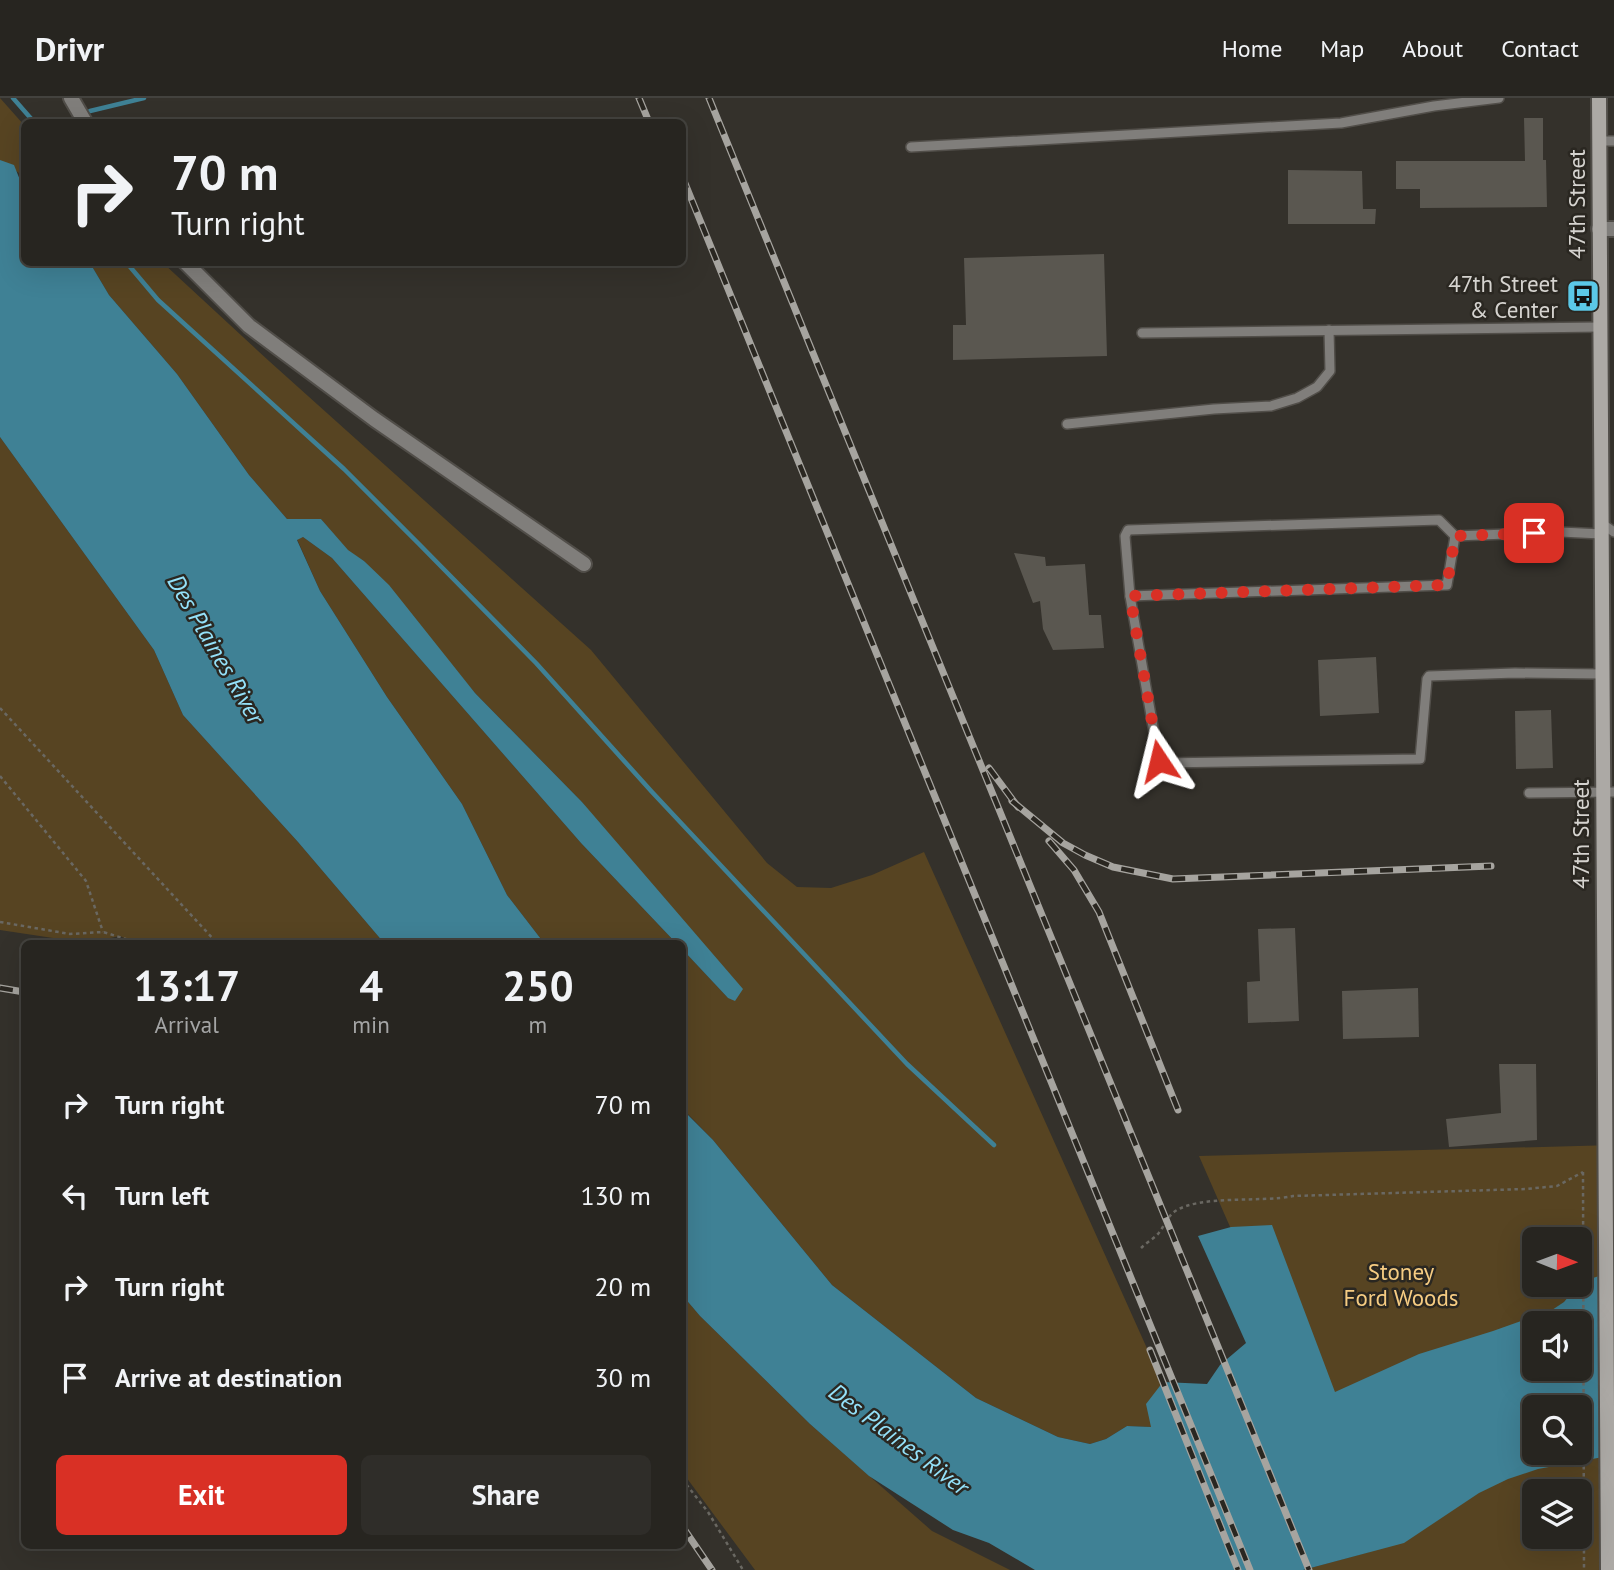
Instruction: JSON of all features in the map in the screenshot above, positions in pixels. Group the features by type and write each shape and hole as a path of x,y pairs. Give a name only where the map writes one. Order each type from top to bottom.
{"main road":[{"name":"47th Street","path":"1598,98 1606,141 1607,229 1600,327 1605,530 1602,674 1608,739 1609,995 1605,1208 1608,1570"}],"street":[{"path":"71,98 83,119"},
{"path":"189,266 249,326 374,419 584,564"}],"lane":[{"path":"911,147 1341,123 1434,106 1499,98"},
{"path":"1142,333 1600,327"},
{"path":"1068,424 1271,406 1297,398 1317,387 1330,371 1329,330"},
{"path":"1602,674 1429,676 1420,759 1163,763 1159,761 1130,596 1125,536 1128,530 1440,520 1455,536 1605,530"},
{"path":"1130,596 1447,585 1455,536"},
{"path":"1529,793 1608,792"}],"path":[{"path":"0,708 214,940"},
{"path":"0,776 86,881 103,932"},
{"path":"0,922 70,934 103,932 129,940"},
{"path":"1141,1248 1158,1233 1174,1212 1192,1204 1275,1200 1293,1196 1526,1189 1557,1186 1583,1172 1584,1569"},
{"path":"686,1484 708,1512 743,1570"}],"green space":[{"path":"0,98 21,122 21,186 19,173 0,160"},
{"path":"92,266 166,266 591,650 767,863 797,887 831,888 872,875 924,852 1181,1424 1127,1426 1106,1439 1090,1444 1058,1437 976,1398 832,1285 713,1140 686,1112 686,953 728,998 686,940 582,802 475,693 364,561 348,551 321,519 287,519 249,475 177,374 109,295"},
{"path":"0,437 154,650 183,715 298,842 381,940 129,940 120,936 101,940 66,940 0,930"},
{"path":"303,537 332,558 581,843 673,940 542,940 507,895 462,804 387,697 320,591 297,539"},
{"name":"Stoney Ford Woods","path":"1614,1145 1614,1570 1303,1570 1369,1552 1337,1471 1199,1156"},
{"path":"686,1300 810,1424 932,1531 1010,1570 755,1570 686,1477"}],"water":[{"name":"Des Plaines River","path":"0,160 14,165 21,182 21,266 92,266 109,295 177,374 249,475 287,519 321,519 348,550 389,585 475,693 582,802 743,989 735,1001 728,998 686,953 686,940 673,940 581,843 332,558 303,537 297,540 320,591 387,697 462,804 507,895 542,940 381,940 298,842 183,715 154,650 0,437"},
{"name":"Des Plaines River","path":"686,1113 713,1140 832,1285 976,1398 1058,1437 1090,1444 1106,1439 1127,1426 1151,1427 1146,1404 1163,1382 1207,1384 1220,1365 1246,1343 1198,1236 1231,1227 1272,1225 1335,1392 1419,1354 1522,1321 1522,1381 1592,1381 1592,1311 1549,1311 1568,1297 1592,1297 1592,1278 1614,1271 1614,1455 1592,1459 1592,1395 1522,1395 1522,1465 1560,1465 1508,1479 1479,1493 1404,1543 1303,1570 1035,1570 989,1543 953,1530 869,1476 810,1424 686,1300"}],"building":[{"path":"1524,118 1543,118 1547,207 1420,208 1420,189 1396,189 1396,161 1525,161"},
{"path":"1288,170 1362,171 1363,209 1376,209 1375,224 1288,224"},
{"path":"1104,254 1107,356 953,360 953,325 966,325 964,258"},
{"path":"1014,553 1045,557 1046,566 1085,564 1089,615 1101,615 1104,648 1053,650 1043,629 1040,601 1033,603"},
{"path":"1376,657 1379,713 1320,716 1318,660"},
{"path":"1551,710 1553,768 1516,769 1515,711"},
{"path":"1295,928 1299,1021 1248,1023 1247,982 1260,981 1258,929"},
{"path":"1418,988 1419,1037 1343,1039 1342,991"},
{"path":"1499,1064 1536,1064 1537,1140 1449,1147 1446,1119 1501,1113"}],"waterway":[{"path":"13,98 31,119"},
{"path":"90,111 144,98"},
{"path":"129,266 158,300 344,469 418,543 536,663 652,792 907,1064 994,1145"}],"railway":[{"path":"639,98 648,119"},
{"path":"709,98 1309,1570"},
{"path":"686,186 1250,1570"},
{"path":"989,768 1018,807"},
{"path":"1012,801 1063,843 1085,855 1113,867 1173,879 1491,866"},
{"path":"1049,841 1074,870 1099,912 1178,1110"},
{"path":"0,988 21,992"},
{"path":"1150,1350 1238,1570"},
{"path":"686,1532 712,1570"}],"place":[{"name":"47th Street & Center","path":"1583,296"}],"route":[{"path":"1159,761 1130,596 1447,585 1455,536 1534,533"}]}
